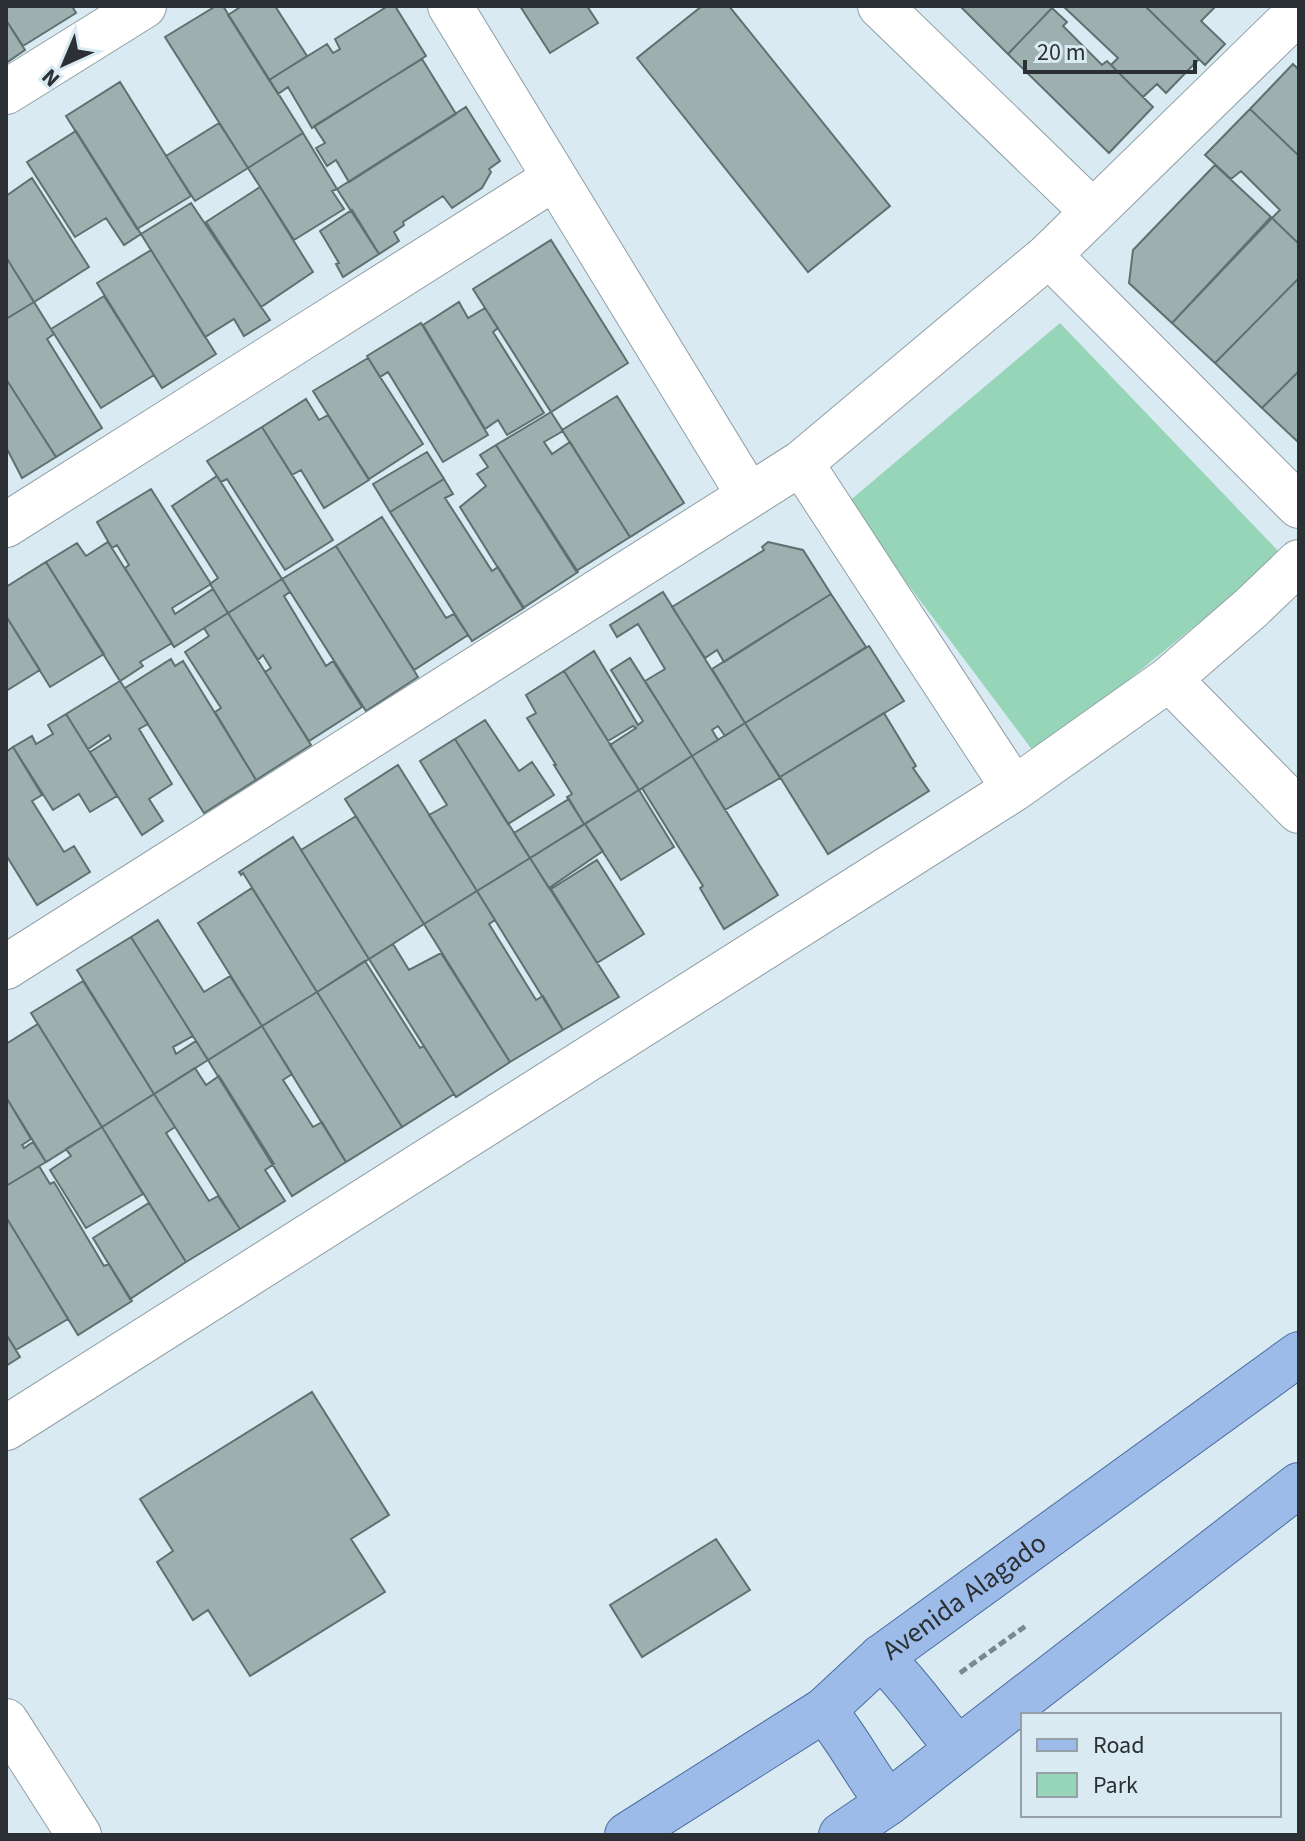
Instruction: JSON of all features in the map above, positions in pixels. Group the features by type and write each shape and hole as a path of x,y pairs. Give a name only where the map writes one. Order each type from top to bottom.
{"main road":[{"name":"Avenida Alagado","path":"627,1835 824,1710 881,1657 1299,1354"},
{"path":"841,1835 888,1803 1299,1485"},
{"path":"881,1657 957,1748"},
{"path":"824,1710 843,1732 888,1803"}],"street":[{"path":"6,92 144,6"},
{"path":"450,6 748,494"},
{"path":"880,6 1093,212"},
{"path":"6,967 801,463 1049,255 1299,11"},
{"path":"6,525 553,179"},
{"path":"1049,255 1299,506"},
{"path":"801,463 1014,789"},
{"path":"6,1428 1014,789 1169,679 1299,562"},
{"path":"1169,679 1296,801"},
{"path":"6,1721 79,1835"}],"green space":[{"path":"1060,323 1282,555 1036,755 847,503"}],"building":[{"path":"6,6 72,6 76,13 23,46 6,20"},
{"path":"216,6 223,6 303,133 248,168 165,37"},
{"path":"242,6 275,6 307,56 269,80 228,15"},
{"path":"388,6 395,6 426,56 312,128 288,87 278,94 269,80 327,44 333,53 340,49 335,39"},
{"path":"520,6 587,6 598,23 550,53"},
{"path":"702,6 729,6 890,206 808,272 637,58"},
{"path":"960,6 1050,6 1052,8 1008,54"},
{"path":"1063,6 1145,6 1199,59 1166,93 1157,84 1143,97 1111,65 1118,58"},
{"path":"1145,6 1216,6 1201,21 1225,44 1205,65"},
{"path":"1052,8 1067,22 1063,26 1102,65 1107,61 1153,107 1109,153 1008,54"},
{"path":"6,20 25,50 6,63"},
{"path":"422,59 456,114 349,182 336,160 327,166 316,148 325,143 314,126"},
{"path":"1293,64 1299,70 1299,156 1250,109"},
{"path":"120,82 191,196 137,229 66,116"},
{"path":"466,107 500,161 489,169 491,172 482,188 452,208 443,196 403,222 404,225 394,232 399,241 379,254 337,189"},
{"path":"1250,109 1299,156 1299,244 1272,218 1280,210 1241,171 1231,179 1205,155"},
{"path":"219,123 248,168 195,201 166,156"},
{"path":"76,131 141,234 124,245 106,218 75,237 27,162"},
{"path":"303,133 337,189 332,191 344,209 294,240 248,168"},
{"path":"1215,165 1271,217 1172,323 1129,283 1133,250"},
{"path":"32,178 89,267 34,302 6,257 6,196"},
{"path":"260,187 313,272 261,307 206,222"},
{"path":"191,203 270,320 244,336 234,319 205,337 141,234"},
{"path":"352,210 379,254 343,277 336,264 339,263 320,231"},
{"path":"1272,218 1299,244 1299,278 1215,363 1172,323"},
{"path":"551,240 628,363 551,412 473,289"},
{"path":"151,250 216,354 162,388 97,283"},
{"path":"6,257 34,302 6,319"},
{"path":"1299,278 1299,371 1262,408 1215,363"},
{"path":"104,296 154,375 101,408 51,329"},
{"path":"34,302 54,334 47,339 102,428 56,457 6,379 6,319"},
{"path":"459,302 468,318 485,308 498,328 493,332 544,413 507,435 498,420 485,429 423,325"},
{"path":"421,323 488,435 443,462 388,372 380,377 367,356"},
{"path":"368,358 423,444 369,479 313,391"},
{"path":"1299,371 1299,443 1262,408"},
{"path":"6,379 56,457 22,478 6,447"},
{"path":"617,396 684,503 630,537 562,430"},
{"path":"306,399 319,420 328,415 369,480 324,508 301,470 292,475 262,427"},
{"path":"551,412 563,431 544,442 552,454 570,442 630,537 576,571 496,445"},
{"path":"262,427 333,540 285,570 227,479 221,482 207,461"},
{"path":"496,445 578,572 523,608 460,507 486,486 477,474 488,467 480,455"},
{"path":"427,452 444,479 390,512 373,484"},
{"path":"217,476 282,579 228,613 210,584 218,578 172,506"},
{"path":"444,479 453,494 445,498 492,571 498,567 524,608 472,641 390,512"},
{"path":"151,489 211,584 172,608 175,614 213,589 228,613 174,647 125,568 129,565 117,545 112,548 97,522"},
{"path":"382,517 446,618 454,614 468,635 414,670 336,546"},
{"path":"108,542 172,643 140,662 143,666 120,681 46,562 77,543 86,556"},
{"path":"768,542 803,550 831,594 724,662 717,650 705,658 672,607 764,550 762,547"},
{"path":"336,546 418,677 366,711 282,579"},
{"path":"46,562 104,654 50,687 6,616 6,587"},
{"path":"282,579 290,592 284,596 326,666 333,661 362,707 309,741 265,672 271,668 263,655 258,660 228,613"},
{"path":"663,592 745,723 725,736 718,726 712,730 718,740 692,756 645,681 665,669 638,624 617,637 610,625"},
{"path":"831,594 866,647 745,723 712,669"},
{"path":"228,613 311,745 256,780 215,712 221,708 185,652 209,636 204,628"},
{"path":"6,616 40,670 6,691"},
{"path":"869,646 904,701 780,777 745,723"},
{"path":"594,651 638,725 643,721 611,670 630,658 692,756 639,790 610,745 636,728 633,726 608,741 564,671"},
{"path":"171,659 175,666 183,661 256,780 204,813 125,688"},
{"path":"564,671 639,790 584,824 567,797 572,794 527,718 536,713 526,695"},
{"path":"120,681 148,724 139,729 172,784 149,799 163,821 142,835 90,752 111,739 109,735 88,749 66,714"},
{"path":"884,713 929,791 828,854 780,777"},
{"path":"66,714 117,796 90,812 79,794 53,810 13,747 32,736 36,744 53,734 48,725"},
{"path":"485,720 519,771 532,762 554,795 508,824 455,739"},
{"path":"745,723 780,778 725,810 692,756"},
{"path":"455,739 530,858 477,891 429,815 447,805 420,761"},
{"path":"13,747 42,795 32,801 64,852 74,846 90,872 37,905 6,855 6,752"},
{"path":"692,756 778,895 724,929 700,888 703,886 642,788"},
{"path":"398,765 477,891 424,924 345,799"},
{"path":"639,790 674,847 621,880 585,824"},
{"path":"569,799 584,824 530,858 514,833"},
{"path":"356,816 424,924 369,959 301,850"},
{"path":"585,824 603,851 549,888 530,858"},
{"path":"293,837 369,959 317,992 243,873 241,875 239,872"},
{"path":"530,858 619,997 563,1030 477,891"},
{"path":"597,860 644,934 597,963 551,889"},
{"path":"252,888 317,992 262,1026 198,923"},
{"path":"477,891 495,920 489,924 536,1000 543,996 563,1030 510,1062 424,924"},
{"path":"158,920 204,992 230,976 262,1026 208,1060 131,937"},
{"path":"131,937 193,1036 173,1047 176,1054 196,1041 208,1060 154,1094 77,970"},
{"path":"393,944 409,970 441,953 510,1062 456,1097 369,959"},
{"path":"365,961 420,1048 424,1046 454,1094 402,1127 317,992"},
{"path":"83,981 154,1094 102,1127 31,1013"},
{"path":"317,992 402,1127 346,1162 262,1026"},
{"path":"38,1024 102,1127 46,1162 6,1097 6,1044"},
{"path":"262,1026 292,1074 283,1080 313,1127 322,1122 346,1162 292,1196 208,1060"},
{"path":"195,1068 206,1085 219,1076 274,1164 265,1170 285,1201 240,1229 154,1094"},
{"path":"154,1094 175,1127 166,1133 209,1201 218,1196 240,1229 186,1262 102,1127"},
{"path":"6,1097 31,1139 22,1145 24,1148 33,1142 46,1162 6,1186"},
{"path":"102,1127 143,1194 86,1228 50,1170 71,1156 66,1149"},
{"path":"39,1166 50,1184 54,1182 104,1266 109,1264 132,1301 78,1335 6,1217 6,1186"},
{"path":"149,1203 186,1262 130,1299 93,1238"},
{"path":"6,1217 68,1319 16,1350 6,1334"},
{"path":"6,1334 20,1357 6,1366"},
{"path":"312,1392 389,1515 351,1539 385,1592 250,1676 208,1610 193,1620 157,1562 173,1551 140,1499"},
{"path":"716,1539 750,1590 642,1657 610,1605"}]}
